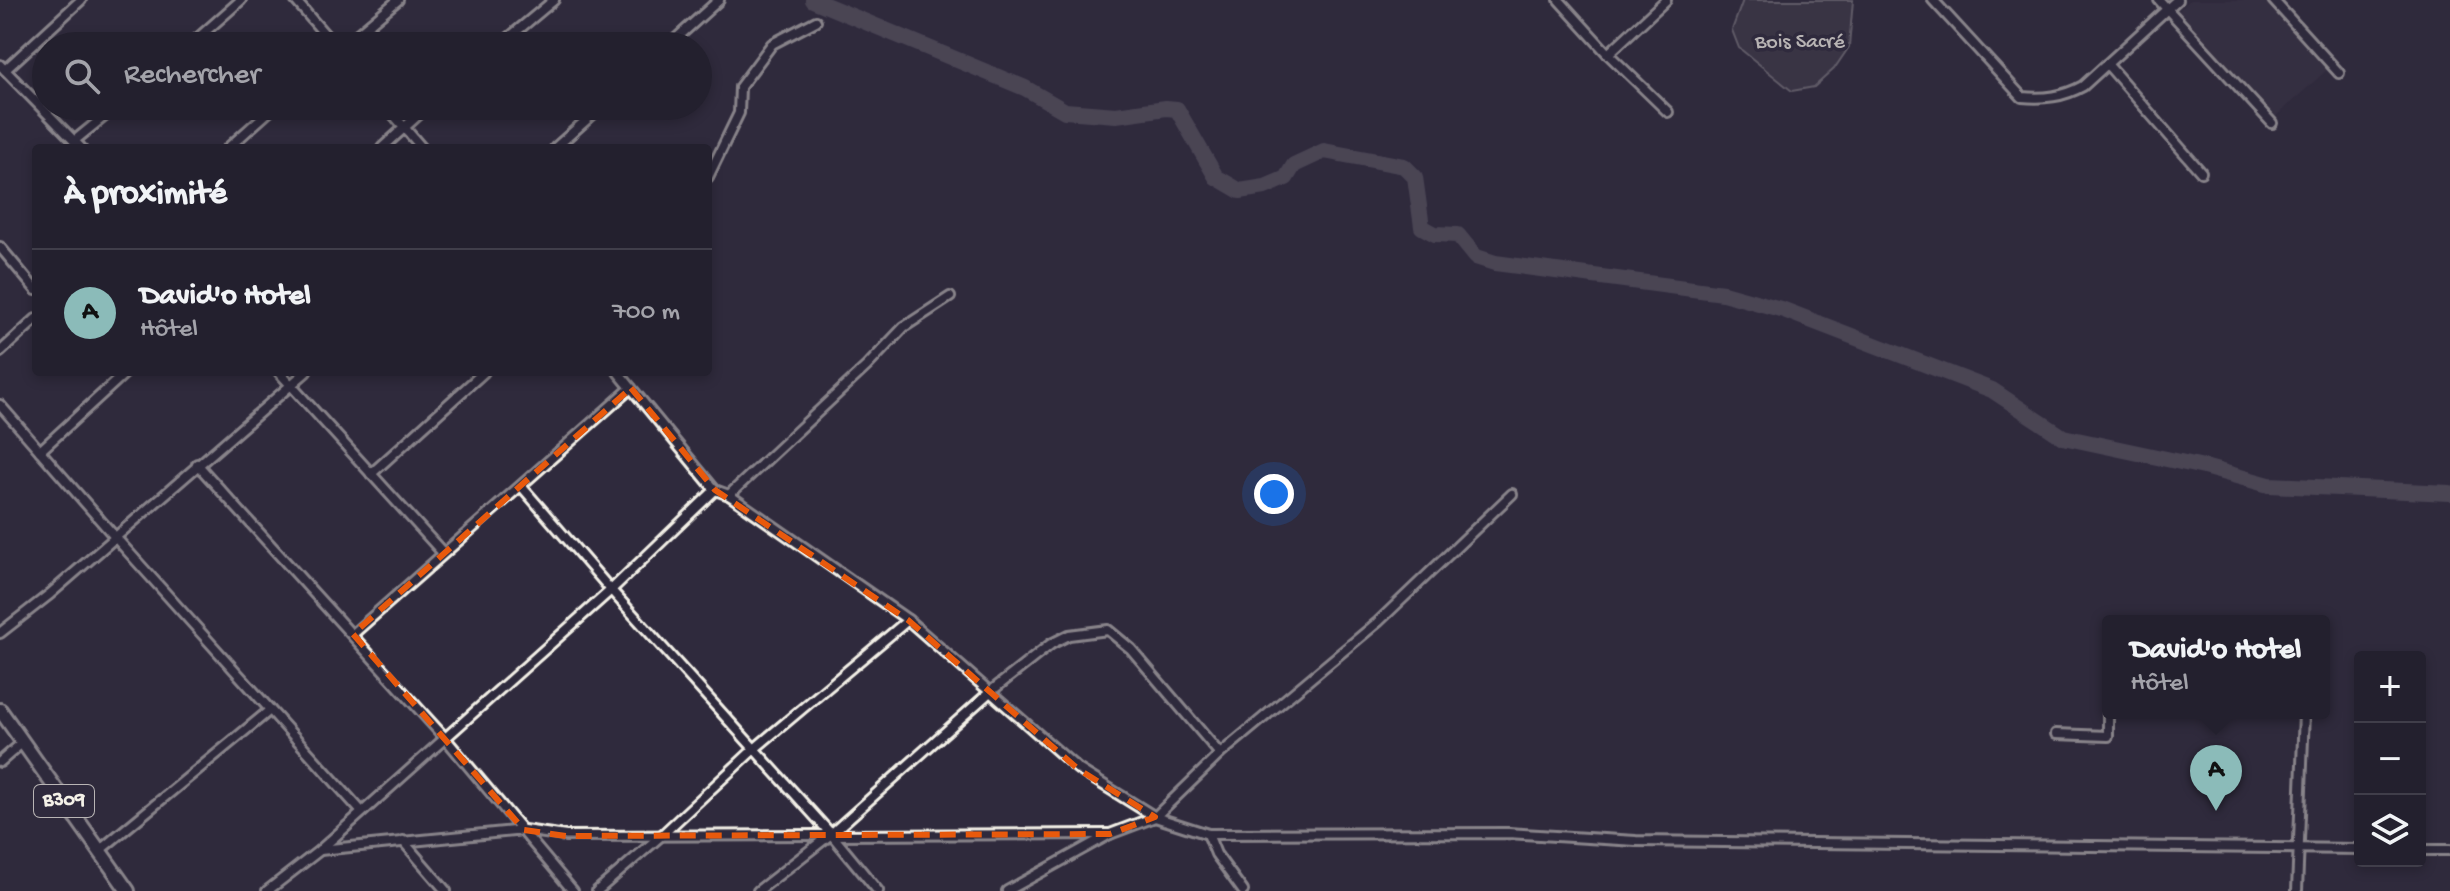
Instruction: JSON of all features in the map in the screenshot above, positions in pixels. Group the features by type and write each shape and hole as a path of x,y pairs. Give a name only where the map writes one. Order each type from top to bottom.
{"main road":[{"name":"B309","path":"0,710 128,891"}],"street":[{"path":"44,32 81,0"},
{"path":"205,32 241,0"},
{"path":"295,0 323,32"},
{"path":"360,32 398,0"},
{"path":"516,32 554,0"},
{"path":"684,32 719,0"},
{"path":"1559,0 1608,54 1668,112"},
{"path":"1608,54 1666,0"},
{"path":"1933,0 2022,97 2039,99 2083,86 2177,0"},
{"path":"2159,0 2272,123"},
{"path":"2273,0 2339,73"},
{"path":"712,169 739,113 740,87 772,44 816,21"},
{"path":"32,42 2,68 32,98"},
{"path":"2107,64 2201,172"},
{"path":"53,120 77,144 102,120"},
{"path":"233,144 260,120"},
{"path":"399,120 419,144"},
{"path":"386,144 411,120"},
{"path":"559,144 586,120"},
{"path":"0,247 32,285"},
{"path":"729,495 867,366 904,327 950,297"},
{"path":"0,352 32,323"},
{"path":"40,451 122,376"},
{"path":"283,376 443,553"},
{"path":"0,633 301,376"},
{"path":"371,474 480,376"},
{"path":"621,376 715,490 729,495 908,620 1078,769 1155,817 1208,834 1508,833 1636,841 2354,849"},
{"path":"353,634 631,388"},
{"path":"0,405 361,811"},
{"path":"197,464 445,738 573,891"},
{"path":"522,487 831,834 878,891"},
{"path":"267,891 320,850 611,590 715,490"},
{"path":"1007,891 1110,834 1155,817 1220,754 1378,622 1512,494"},
{"path":"597,891 753,750 908,620"},
{"path":"758,891 831,834 990,692 1051,644 1069,635 1108,630 1131,649 1220,754"},
{"path":"99,851 270,710"},
{"path":"2056,734 2108,736 2108,719"},
{"path":"2297,891 2304,719"},
{"path":"0,762 23,742"},
{"path":"320,850 524,830 566,836 1110,834"},
{"path":"1208,834 1216,854 1243,891"},
{"path":"403,841 446,891"},
{"path":"2426,850 2450,850"}],"highlighted area":[{"path":"631,388 715,490 908,620 1078,769 1155,817 1110,834 566,836 524,830 353,634"}],"shaded area":[{"path":"2190,0 2265,0 2328,69 2275,117 2178,11"}],"green space":[{"name":"Bois Sacré","path":"1743,0 1853,0 1849,47 1834,69 1814,87 1792,91 1739,48 1732,30"}],"waterway":[{"path":"813,0 1025,88 1065,111 1116,115 1177,109 1216,177 1240,191 1265,187 1286,178 1294,165 1324,151 1404,166 1415,177 1422,227 1435,234 1458,235 1476,257 1495,263 1723,293 1784,310 1992,390 2063,437 2204,467 2269,485 2450,493"}],"place":[{"name":"David'o Hotel","path":"2216,811"}]}
